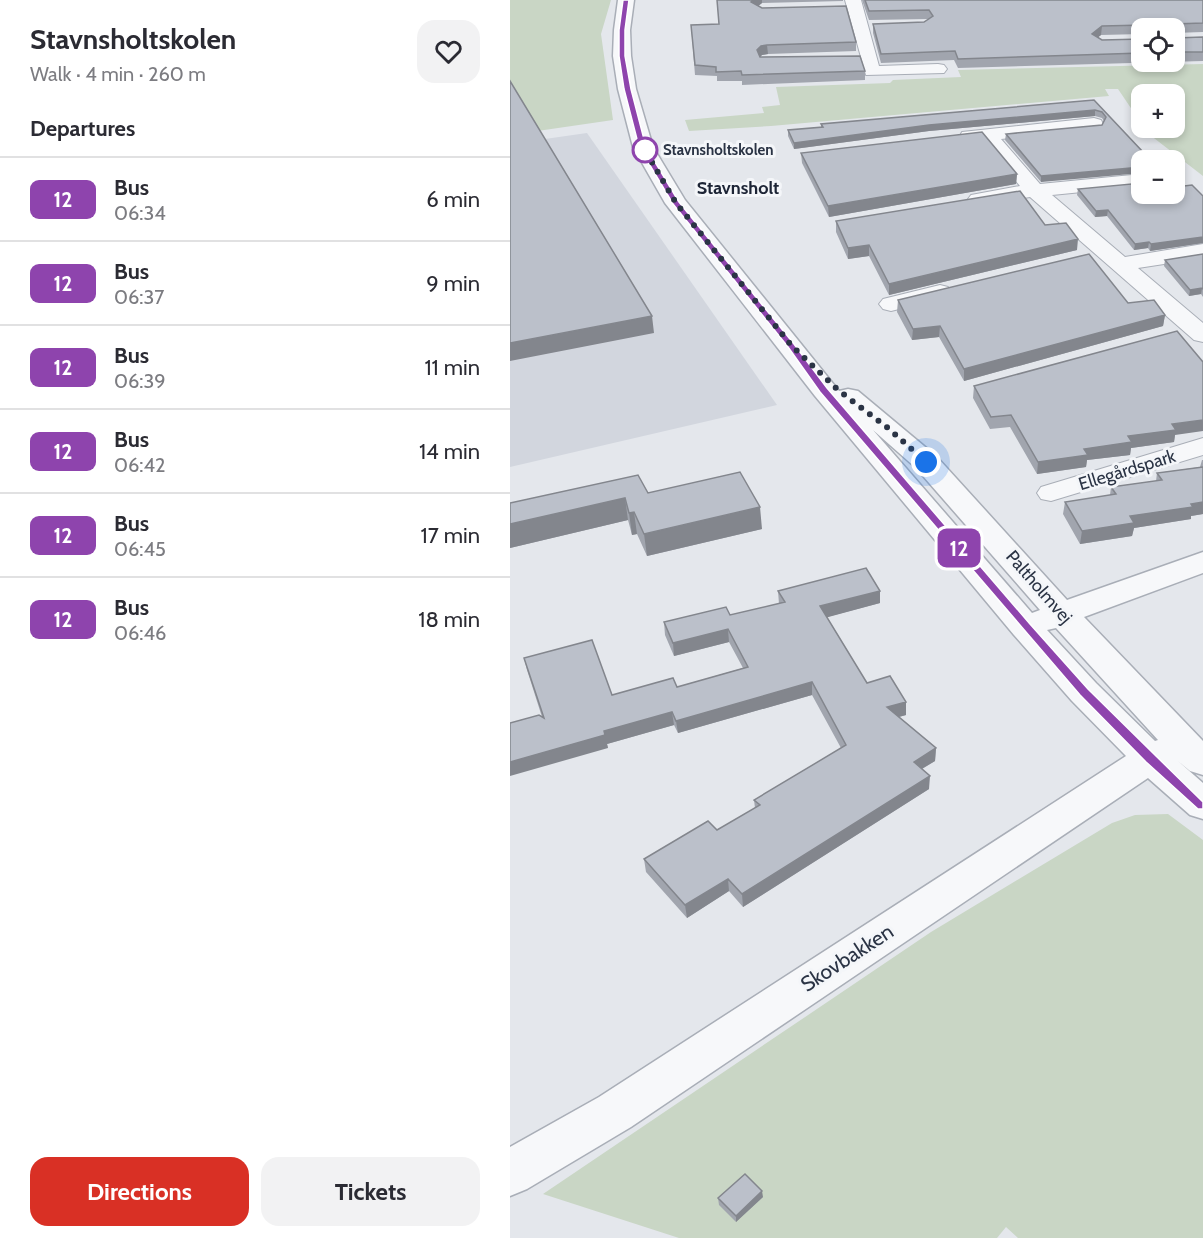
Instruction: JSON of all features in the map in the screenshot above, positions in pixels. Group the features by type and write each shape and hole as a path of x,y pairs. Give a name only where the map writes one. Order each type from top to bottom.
{"street":[{"name":"Paltholmvej","path":"626,0 622,30 622,56 627,89 643,147 676,203 791,345 824,390 1084,692 1179,754"},
{"path":"851,5 860,27 861,58 872,71 938,69"},
{"path":"860,27 880,26"},
{"path":"952,137 1094,124"},
{"path":"987,134 1034,190 1199,331"},
{"path":"964,201 1034,190 1131,181"},
{"path":"1083,257 1203,251"},
{"path":"891,304 959,287"},
{"path":"1162,336 1199,331"},
{"name":"Paltholmvej","path":"791,345 838,390 888,428 926,462 1061,613 1179,754 1203,806"},
{"name":"Ellegårdspark","path":"1050,493 1203,446"},
{"path":"1026,627 1203,562"},
{"name":"Skovbakken","path":"510,1173 615,1112 1179,754"}],"shaded area":[{"name":"Stavnsholtskolen","path":"587,133 777,405 510,467 510,144"}],"green space":[{"path":"510,0 611,0 601,34 613,120 510,135"},
{"path":"1185,64 1203,64 1203,176 1185,162 1185,150 1169,150 1154,138 1185,138 1185,84 1131,84 1131,108 1118,89 1105,89 1109,96 771,126 689,131 685,120 764,113 762,107 780,105 776,87 890,83 893,80 961,77 958,70 1131,66 1131,72 1185,72"},
{"path":"1168,814 1203,840 1203,1238 1018,1238 1006,1227 997,1238 679,1238 543,1194 931,932 1112,823 1135,815"}],"building":[{"path":"717,0 754,0 751,2 762,8 846,6 856,42 767,45 757,50 760,57 860,56 865,71 742,75 741,71 716,72 716,67 695,65 691,25 719,24"},
{"path":"865,0 1203,0 1203,23 1185,24 1185,18 1131,18 1131,25 1102,26 1092,34 1102,40 1131,39 1131,53 958,59 955,51 881,54 873,24 924,22 933,16 929,10 869,11"},
{"path":"1203,37 1203,52 1185,52 1185,38"},
{"path":"510,81 652,316 510,343"},
{"path":"1094,100 1141,150 1131,150 1131,168 1041,176 1006,134 1102,125 1106,117 1102,112 1095,110 929,125 794,143 788,130 823,127 821,124"},
{"path":"982,132 1017,174 828,206 801,153"},
{"path":"1131,184 1131,204 1185,204 1185,186 1192,185 1203,196 1203,237 1135,244 1108,210 1096,211 1078,189"},
{"path":"1020,191 1045,225 1066,223 1078,239 889,284 869,245 848,248 836,221"},
{"path":"1089,254 1128,303 1154,300 1165,315 964,369 940,326 913,329 898,300"},
{"path":"1203,254 1203,289 1190,290 1165,260"},
{"path":"1177,331 1203,362 1203,420 1172,424 1176,430 1128,436 1132,442 1084,449 1088,455 1038,462 1011,415 991,417 974,386"},
{"path":"1203,467 1203,502 1191,504 1193,507 1130,516 1134,523 1082,531 1065,502 1116,494 1111,487 1162,480 1157,473"},
{"path":"740,472 760,507 644,534 634,512 629,513 625,498 510,524 510,503 638,475 648,493"},
{"path":"866,568 880,591 820,606 867,683 890,676 906,702 887,707 936,748 914,762 930,776 742,894 728,879 685,905 644,859 708,821 717,830 760,805 754,800 846,745 812,682 676,721 672,712 604,731 605,735 510,762 510,723 539,715 544,718 524,658 592,640 612,695 673,678 677,687 748,667 728,629 673,643 664,622 726,607 730,615 785,602 778,591"},
{"path":"745,1174 762,1191 736,1216 718,1198"}],"bus line":[{"name":"12","path":"626,0 622,30 622,56 627,89 643,147 676,203 791,345 824,390 1026,627 1084,692 1150,758 1203,806"}],"place":[{"name":"Stavnsholtskolen","path":"645,150"}],"district":[{"name":"Stavnsholt","path":"738,188"}],"route":[{"path":"645,150 643,147 676,203 791,345 838,390 888,428 926,462"}]}
